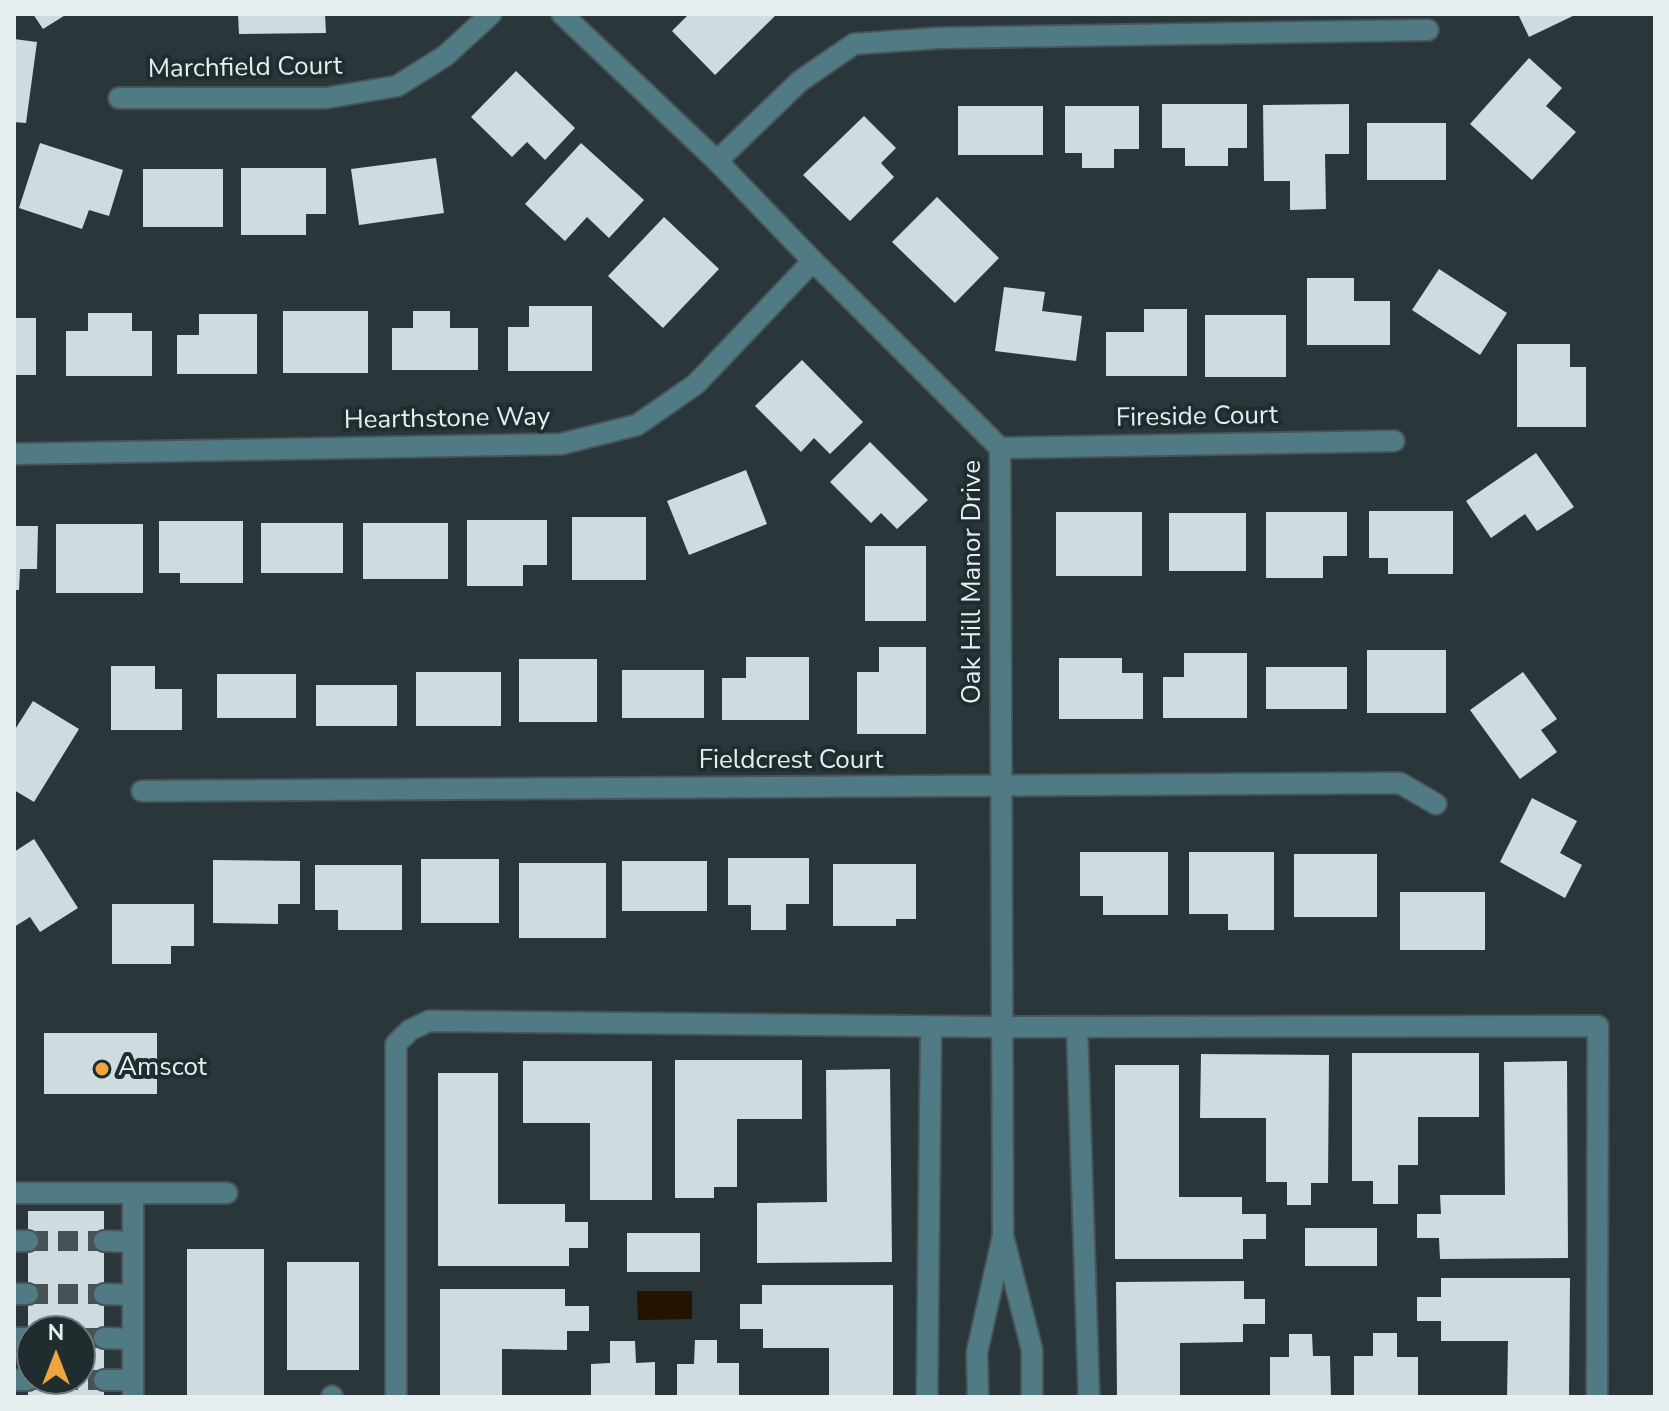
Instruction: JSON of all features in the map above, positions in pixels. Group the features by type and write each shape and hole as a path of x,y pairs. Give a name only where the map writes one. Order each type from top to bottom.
{"street":[{"name":"Marchfield Court","path":"119,98 326,98 397,86 445,56 491,14"},
{"name":"Oak Hill Manor Drive","path":"562,14 717,161 1000,448 1003,1236 977,1352 978,1397"},
{"path":"717,161 800,81 854,44 955,38 1428,30"},
{"name":"Hearthstone Way","path":"14,454 561,444 637,425 696,384 813,261"},
{"name":"Fireside Court","path":"1000,448 1394,441"},
{"name":"Fieldcrest Court","path":"142,791 1400,783 1436,804"},
{"path":"396,1397 396,1044 410,1030 429,1021 931,1027 1598,1026 1597,1397"},
{"path":"927,1397 931,1027"},
{"path":"1077,1027 1089,1397"},
{"path":"14,1193 227,1193"},
{"path":"104,1380 133,1389 133,1193"},
{"name":"Oak Hill Manor Drive","path":"1003,1236 1032,1350 1032,1397"},
{"path":"104,1241 133,1242"},
{"path":"104,1294 133,1295"},
{"path":"104,1338 133,1339"}],"shaded area":[{"path":"637,1291 692,1291 692,1319 638,1320"}],"building":[{"path":"33,14 67,14 43,29"},
{"path":"238,14 325,14 326,33 239,34"},
{"path":"689,14 777,14 715,75 672,31"},
{"path":"1518,14 1577,14 1529,37"},
{"path":"14,39 37,42 26,123 14,122"},
{"path":"1529,58 1562,88 1546,106 1576,132 1532,180 1470,124"},
{"path":"516,71 575,128 545,160 527,142 512,157 471,117"},
{"path":"1162,104 1247,104 1247,148 1228,148 1228,166 1185,166 1185,148 1162,148"},
{"path":"1349,104 1349,154 1325,154 1326,209 1290,210 1290,181 1264,181 1263,105"},
{"path":"958,106 1043,106 1043,155 958,155"},
{"path":"1065,106 1139,106 1139,149 1114,149 1114,168 1082,168 1082,153 1065,153"},
{"path":"864,116 896,148 881,163 894,177 850,221 803,175"},
{"path":"1367,123 1446,123 1446,180 1367,180"},
{"path":"40,143 123,170 109,216 89,210 82,229 19,208"},
{"path":"581,143 644,200 609,238 587,217 565,241 525,204"},
{"path":"436,158 444,213 359,225 351,169"},
{"path":"241,168 326,168 326,214 306,214 306,235 241,235"},
{"path":"143,169 223,169 223,227 143,227"},
{"path":"937,197 999,258 955,303 892,242"},
{"path":"664,217 719,269 663,328 608,276"},
{"path":"1439,269 1507,313 1480,355 1412,310"},
{"path":"1307,278 1354,278 1354,301 1390,301 1390,345 1307,345"},
{"path":"1004,287 1045,292 1042,311 1082,316 1076,361 995,351"},
{"path":"529,306 592,306 592,371 508,371 508,327 529,327"},
{"path":"1144,309 1187,309 1187,376 1106,376 1106,332 1144,332"},
{"path":"283,311 368,311 368,373 283,373"},
{"path":"413,311 450,311 450,328 478,328 478,370 392,370 392,328 413,328"},
{"path":"88,313 132,313 132,331 152,331 152,376 66,376 66,331 88,331"},
{"path":"199,314 257,314 257,374 177,374 177,335 199,335"},
{"path":"1205,315 1286,315 1286,377 1205,377"},
{"path":"14,318 36,318 36,375 14,375"},
{"path":"1517,344 1570,344 1570,367 1586,367 1586,427 1517,427"},
{"path":"802,360 863,422 830,454 814,438 801,452 755,406"},
{"path":"870,442 928,500 897,529 881,513 871,523 830,482"},
{"path":"1536,453 1574,507 1537,531 1525,514 1491,538 1466,501"},
{"path":"746,470 767,524 689,555 667,501"},
{"path":"1369,511 1453,511 1453,574 1388,574 1388,558 1369,558"},
{"path":"1056,512 1142,512 1142,576 1056,576"},
{"path":"1266,512 1347,512 1347,556 1323,556 1323,578 1266,578"},
{"path":"1169,513 1246,513 1246,571 1169,571"},
{"path":"572,517 646,517 646,580 572,580"},
{"path":"467,520 547,520 547,565 523,565 523,586 467,586"},
{"path":"159,521 243,521 243,583 180,583 180,573 159,573"},
{"path":"261,523 343,523 343,573 261,573"},
{"path":"363,523 448,523 448,579 363,579"},
{"path":"56,524 143,524 143,593 56,593"},
{"path":"14,526 38,526 37,569 20,569 19,590 14,590"},
{"path":"865,546 926,546 926,621 865,621"},
{"path":"879,647 926,647 926,734 857,734 857,672 879,672"},
{"path":"1367,650 1446,650 1446,713 1367,713"},
{"path":"1184,653 1247,653 1247,718 1163,718 1163,677 1184,677"},
{"path":"746,657 809,657 809,720 722,720 722,678 746,678"},
{"path":"1059,658 1122,658 1122,673 1143,673 1143,719 1059,719"},
{"path":"519,659 597,659 597,722 519,722"},
{"path":"111,666 155,666 155,689 182,689 182,730 111,730"},
{"path":"1266,667 1347,667 1347,709 1266,709"},
{"path":"622,670 704,670 704,718 622,718"},
{"path":"416,672 501,672 501,726 416,726"},
{"path":"1523,672 1557,719 1541,730 1557,752 1520,779 1470,710"},
{"path":"217,674 296,674 296,718 217,718"},
{"path":"316,685 397,685 397,726 316,726"},
{"path":"33,701 79,729 34,802 14,790 14,731"},
{"path":"1532,798 1577,821 1560,853 1582,865 1565,898 1500,862"},
{"path":"34,839 78,908 40,932 30,917 14,927 14,852"},
{"path":"1080,852 1168,852 1168,915 1103,915 1103,896 1080,896"},
{"path":"1189,852 1274,852 1274,930 1228,930 1228,914 1189,914"},
{"path":"1294,854 1377,854 1377,917 1294,917"},
{"path":"728,858 809,858 809,904 786,904 786,930 751,930 751,905 728,905"},
{"path":"421,859 499,859 499,923 421,923"},
{"path":"213,860 300,861 300,904 278,904 278,924 213,923"},
{"path":"622,861 707,861 707,911 622,911"},
{"path":"519,863 606,863 606,938 519,938"},
{"path":"833,864 916,864 916,919 896,919 896,926 833,926"},
{"path":"315,865 402,865 402,930 338,930 338,910 315,910"},
{"path":"1400,892 1485,892 1485,950 1400,950"},
{"path":"112,904 194,904 194,946 171,946 171,964 112,964"},
{"path":"44,1033 157,1033 157,1094 44,1094"},
{"path":"1352,1053 1479,1053 1479,1117 1418,1117 1418,1165 1398,1165 1398,1204 1373,1204 1373,1181 1352,1181"},
{"path":"1201,1054 1329,1055 1328,1183 1311,1183 1311,1205 1287,1205 1287,1182 1266,1182 1266,1118 1200,1118"},
{"path":"675,1060 802,1060 802,1119 737,1119 737,1187 714,1187 714,1198 675,1198"},
{"path":"523,1061 652,1061 652,1200 590,1200 590,1123 523,1123"},
{"path":"1567,1061 1568,1258 1440,1259 1439,1238 1417,1238 1417,1214 1441,1214 1440,1195 1505,1195 1504,1062"},
{"path":"1115,1065 1179,1065 1179,1197 1242,1197 1242,1214 1266,1214 1266,1239 1243,1239 1243,1259 1115,1259"},
{"path":"890,1069 892,1262 757,1263 757,1203 827,1202 826,1070"},
{"path":"438,1073 498,1073 498,1204 565,1204 565,1222 588,1222 588,1248 569,1248 569,1266 438,1266"},
{"path":"28,1211 104,1211 104,1397 28,1397 96,1395 96,1315 28,1315"},
{"path":"1305,1228 1377,1228 1377,1266 1305,1266"},
{"path":"627,1233 700,1233 700,1272 627,1272"},
{"path":"187,1249 264,1249 264,1397 187,1397"},
{"path":"287,1262 359,1262 359,1370 287,1370"},
{"path":"1441,1278 1570,1278 1569,1397 1507,1397 1508,1341 1441,1341 1441,1321 1417,1321 1417,1297 1441,1297"},
{"path":"1244,1281 1244,1299 1265,1299 1265,1324 1243,1324 1243,1342 1180,1343 1180,1397 1117,1397 1116,1282"},
{"path":"762,1285 893,1285 893,1397 829,1397 829,1348 763,1348 763,1329 740,1329 740,1304 762,1304"},
{"path":"440,1289 565,1289 565,1306 589,1306 589,1331 567,1331 567,1350 502,1349 502,1397 440,1397"},
{"path":"1373,1333 1397,1333 1397,1357 1418,1357 1418,1397 1354,1397 1354,1356 1373,1356"},
{"path":"1289,1334 1312,1334 1313,1356 1330,1356 1331,1397 1270,1397 1270,1357 1289,1357"},
{"path":"695,1340 717,1340 717,1363 739,1363 739,1397 677,1397 677,1364 694,1364"},
{"path":"610,1341 635,1341 636,1363 655,1362 655,1397 591,1397 591,1364 610,1363"}],"tunnel":[{"path":"28,1241 104,1241"},
{"path":"28,1294 104,1294"},
{"path":"96,1338 104,1338"},
{"path":"96,1380 104,1380"}],"place":[{"name":"Amscot","path":"102,1069"}]}
